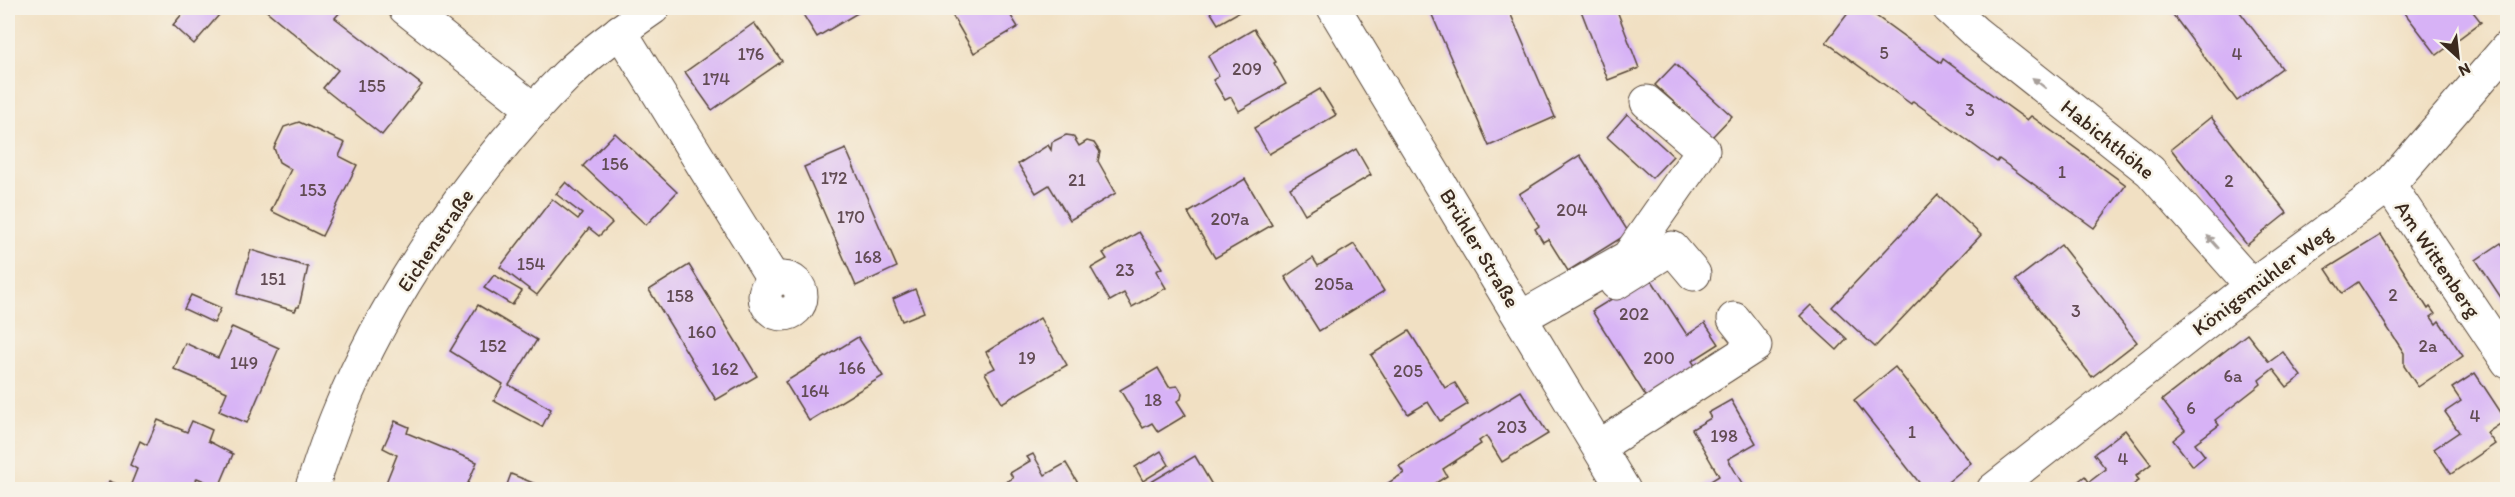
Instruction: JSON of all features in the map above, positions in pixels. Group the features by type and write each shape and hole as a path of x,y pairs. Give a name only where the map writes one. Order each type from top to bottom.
{"street":[{"path":"405,8 534,110"},
{"name":"Eichenstraße","path":"311,489 339,411 390,308 441,224 534,110 569,74 620,31 653,8"},
{"name":"Brühler Straße","path":"1334,8 1528,326 1624,489"},
{"name":"Habichthöhe","path":"1949,8 1976,33 2150,171 2252,286"},
{"path":"620,31 774,280"},
{"name":"Königsmühler Weg","path":"1993,489 2252,286 2389,185 2508,47"},
{"path":"1528,326 1628,257 1703,150 1647,102"},
{"name":"Am Wittenberg","path":"2389,185 2508,362"},
{"path":"1528,326 1672,248 1694,274"},
{"path":"1600,446 1755,346 1734,320"}],"building":[{"path":"187,8 225,8 194,44 173,25"},
{"path":"263,8 339,8 342,10 335,18 422,85 382,135 323,88 338,70"},
{"path":"799,8 866,8 817,37"},
{"path":"948,8 1006,8 1018,27 974,53"},
{"path":"1208,8 1246,8 1218,24"},
{"path":"1429,8 1508,8 1555,117 1489,146"},
{"path":"1580,8 1616,8 1639,68 1608,80"},
{"path":"1852,8 1865,8 1941,63 1943,59 2027,120 2031,116 2126,185 2094,228 1999,159 1997,162 1913,101 1911,104 1826,42"},
{"path":"2168,8 2237,8 2282,68 2237,101"},
{"path":"2401,8 2470,8 2481,22 2437,55"},
{"path":"754,23 782,61 712,110 685,72"},
{"path":"1254,29 1276,62 1274,63 1286,84 1239,111 1231,97 1225,100 1213,80 1219,76 1208,56"},
{"path":"1675,64 1732,116 1712,137 1655,85"},
{"path":"1320,89 1336,115 1269,154 1254,128"},
{"path":"1627,114 1673,156 1652,178 1607,137"},
{"path":"2211,117 2287,213 2247,245 2171,149"},
{"path":"299,122 345,143 339,156 357,165 322,236 271,211 291,169 279,162 274,148 284,127"},
{"path":"615,133 677,192 646,225 583,166"},
{"path":"1066,135 1073,136 1079,146 1087,141 1094,143 1100,152 1098,161 1116,193 1070,220 1049,185 1036,193 1018,164 1048,145 1051,150 1052,142"},
{"path":"846,149 897,267 856,286 804,167"},
{"path":"1356,149 1371,175 1305,214 1290,188"},
{"path":"1580,155 1629,233 1568,271 1548,239 1543,242 1535,229 1539,226 1519,194"},
{"path":"1245,179 1272,225 1215,258 1188,213"},
{"path":"566,182 612,223 599,236 589,228 537,295 500,267 552,199 578,219 582,214 556,194"},
{"path":"1938,195 1981,235 1875,347 1832,307"},
{"path":"1139,232 1162,268 1156,271 1166,288 1132,307 1124,293 1110,301 1091,268 1107,259 1103,253"},
{"path":"2381,235 2428,309 2430,307 2435,314 2431,317 2436,324 2439,321 2463,356 2418,387 2404,366 2404,353 2358,282 2342,293 2326,269"},
{"path":"2501,243 2508,253 2508,308 2476,260"},
{"path":"1354,244 1384,291 1319,331 1285,277 1313,258 1318,266"},
{"path":"2061,245 2137,342 2092,377 2016,280"},
{"path":"251,250 308,267 299,307 295,311 237,294"},
{"path":"689,265 757,376 716,400 649,290"},
{"path":"494,275 522,291 512,305 484,288"},
{"path":"1649,276 1687,335 1705,323 1719,344 1692,361 1696,367 1647,398 1592,311"},
{"path":"915,289 924,312 902,321 893,299"},
{"path":"191,295 221,308 214,323 184,309"},
{"path":"478,305 537,340 509,385 551,409 542,427 494,401 503,384 450,351"},
{"path":"1811,305 1847,339 1837,350 1800,316"},
{"path":"1040,318 1067,365 1002,403 985,373 995,368 986,352"},
{"path":"232,327 279,348 247,423 219,411 227,392 174,369 185,343 218,358"},
{"path":"1409,331 1445,388 1455,383 1468,404 1440,421 1428,402 1408,414 1371,355"},
{"path":"2247,334 2269,362 2283,352 2301,376 2287,387 2273,369 2259,380 2261,384 2215,420 2219,425 2195,443 2205,456 2193,466 2173,440 2185,430 2162,400"},
{"path":"858,337 883,376 809,421 785,382"},
{"path":"1895,367 1971,463 1938,490 1925,490 1854,400"},
{"path":"1158,368 1169,387 1178,386 1182,393 1181,399 1177,401 1186,415 1158,432 1152,423 1143,428 1120,390"},
{"path":"2475,373 2506,420 2487,433 2495,444 2451,474 2434,449 2459,432 2445,412 2461,401 2452,388"},
{"path":"1521,391 1548,434 1502,462 1486,436 1479,441 1481,444 1443,469 1447,476 1425,490 1377,490 1404,473 1399,466"},
{"path":"1731,400 1756,443 1728,459 1743,485 1735,490 1702,490 1701,487 1719,476 1692,429 1711,418 1708,413"},
{"path":"158,420 187,432 192,421 212,430 208,441 233,454 219,487 197,478 192,490 105,490 109,481 129,489 137,469 130,465 140,441 147,445"},
{"path":"395,421 409,427 407,433 477,462 465,490 383,490 397,455 383,448"},
{"path":"2125,430 2151,464 2136,476 2139,480 2127,490 2067,490 2085,476 2089,482 2106,469 2094,454"},
{"path":"1161,451 1169,465 1143,481 1135,467"},
{"path":"1033,454 1045,475 1066,463 1082,490 1001,490 999,486 1013,478 1010,473 1030,461 1027,457"},
{"path":"1195,456 1215,490 1149,490 1146,485"},
{"path":"511,474 548,489 548,490 505,490"}]}
